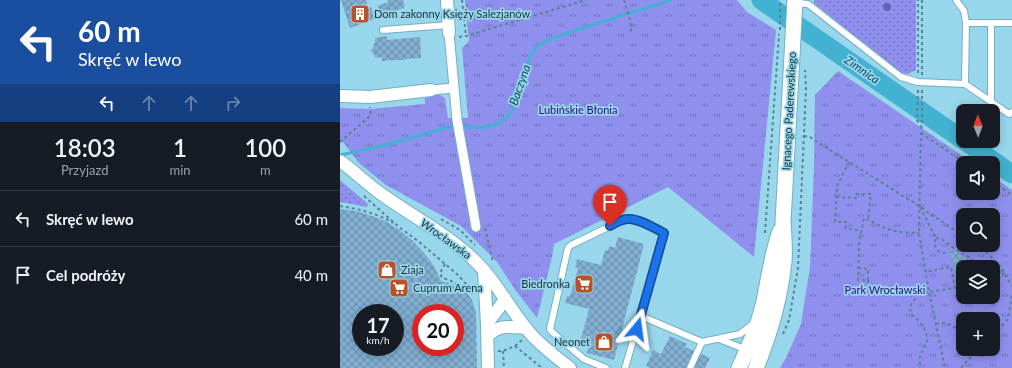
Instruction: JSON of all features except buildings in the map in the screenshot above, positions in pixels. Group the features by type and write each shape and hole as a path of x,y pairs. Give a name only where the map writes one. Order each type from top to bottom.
{"street":[{"path":"447,0 457,120 476,227"},
{"name":"Ignacego Paderewskiego","path":"756,368 769,336 778,303 784,261 785,244 783,222 793,39 791,3"},
{"path":"340,96 370,97 454,88"},
{"name":"Wrocławska","path":"340,161 379,192 473,258 496,284 526,328 540,344 570,368"},
{"name":"Ignacego Paderewskiego","path":"739,368 760,316 769,279 773,253 783,222"},
{"path":"484,270 488,368"},
{"path":"487,331 491,318 502,306 505,298"},
{"path":"487,331 505,327 526,328"}],"lane":[{"path":"956,0 964,11 966,23 965,84"},
{"path":"791,3 808,4 901,77 920,82 965,84 1010,114 1012,112"},
{"path":"966,23 1012,23"},
{"path":"991,23 991,101"},
{"path":"383,30 449,32"},
{"path":"606,368 584,359 550,330 568,248 571,245 628,219 636,220 664,233 625,368"},
{"path":"641,316 702,342 740,334 751,326 760,316"},
{"path":"719,339 747,350"},
{"path":"690,368 702,342"}],"path":[{"path":"462,0 466,36"},
{"path":"449,32 466,36 586,0"},
{"path":"624,0 632,26 630,34"},
{"path":"918,0 920,82"},
{"path":"921,128 917,120 920,82 922,0"},
{"path":"765,236 780,31 791,3"},
{"path":"340,142 371,115 370,97"},
{"path":"922,100 919,233 925,272 945,368"},
{"path":"921,133 956,157"},
{"path":"803,136 810,137 956,231"},
{"path":"849,162 837,186 835,222 846,222 846,228 862,230"},
{"path":"1000,187 1012,195"},
{"path":"836,197 856,198 856,194 871,194 868,220"},
{"path":"364,196 399,227 445,264 467,285 476,300"},
{"path":"340,206 376,215 399,227"},
{"path":"919,206 936,238 934,242 935,247 943,254 948,253"},
{"path":"868,280 858,280 859,244 864,218 899,232 919,233"},
{"path":"460,230 485,226 493,262"},
{"path":"936,238 940,238 972,260"},
{"path":"986,252 999,265 1012,286"},
{"path":"445,264 440,273 442,278 455,283 465,294"},
{"path":"858,268 868,269 868,289 896,294 929,292 955,288 950,267 925,272"},
{"path":"1000,276 1004,273"},
{"path":"918,293 910,310 913,317 923,326 927,338 926,347 920,355 920,368"},
{"path":"1008,319 1012,294"},
{"path":"1000,327 1012,315"},
{"path":"936,324 945,322 956,328"},
{"path":"504,368 503,351 515,346 542,368"},
{"path":"961,368 972,356"}],"green space":[{"name":"Lubińskie Błonia","path":"465,0 737,0 747,12 776,30 754,257 668,187 554,244 537,318 516,291 497,262 461,226 386,185 359,163 343,142 340,142 340,108 369,109 425,104 426,95 436,94 445,98 448,118 468,118 462,48 469,41"},
{"path":"814,0 916,0 916,70 908,74 902,73 877,55 814,3"},
{"name":"Park Wrocławski","path":"838,71 963,156 956,156 956,200 1000,200 1000,182 1012,190 1012,368 780,368 801,324 810,267 815,95"},
{"path":"340,180 368,204 367,207 340,202"}],"waterway":[{"name":"Baczyna","path":"340,155 450,127 479,128 492,126 499,123 509,115 515,106 524,81 529,59 537,47 544,42 567,33 671,0"},
{"name":"Zimnica","path":"761,0 956,135"},
{"name":"Zimnica","path":"975,148 1012,174"}],"place":[{"name":"Dom zakonny Księży Salezjanów","path":"360,14"},
{"name":"Ziaja","path":"387,270"},
{"name":"Biedronka","path":"584,284"},
{"name":"Cuprum Arena","path":"399,288"},
{"name":"Neonet","path":"604,342"}],"route":[{"path":"610,226 623,220 636,220 664,233 637,329"}]}
